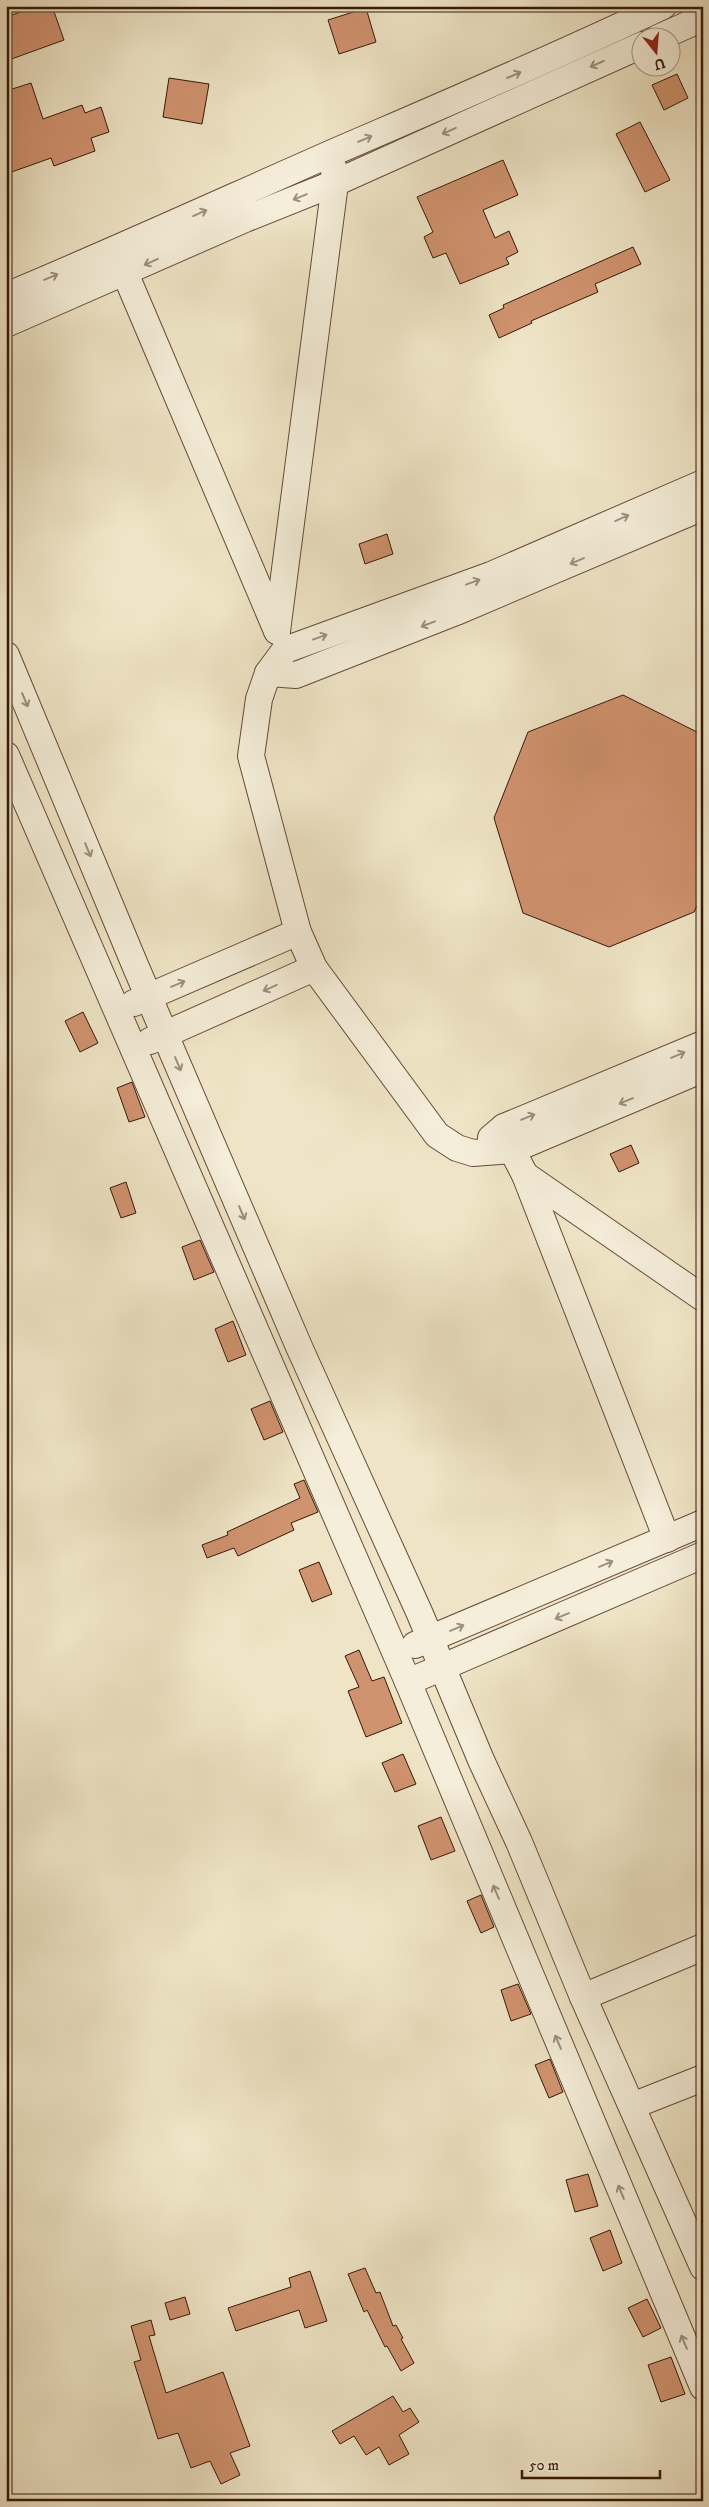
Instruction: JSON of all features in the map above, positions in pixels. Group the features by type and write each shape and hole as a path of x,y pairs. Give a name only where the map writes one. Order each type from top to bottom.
{"street":[{"path":"6,296 139,240 332,153 556,57 663,6"},
{"path":"680,28 703,18"},
{"path":"6,324 335,183 632,49"},
{"path":"332,153 335,183 281,641 259,699 251,756 298,932 314,968 437,1135 457,1148 473,1153 703,1044"},
{"path":"125,273 296,676"},
{"path":"281,641 491,575 703,483"},
{"path":"268,673 296,676 456,612 703,507"},
{"path":"6,655 300,1349 431,1639 481,1760 523,1851 583,1997 703,2267"},
{"path":"6,755 396,1653 703,2387"},
{"path":"117,1010 298,932"},
{"path":"133,1048 314,968"},
{"path":"508,1138 703,1068"},
{"path":"508,1138 525,1175 667,1538"},
{"path":"525,1175 703,1298"},
{"path":"396,1653 703,1523"},
{"path":"408,1682 703,1555"},
{"path":"583,1997 703,1947"},
{"path":"632,2106 703,2078"}],"building":[{"path":"38,6 52,6 64,40 6,61 6,17"},
{"path":"366,8 376,42 339,54 328,20"},
{"path":"169,78 209,84 202,124 163,117"},
{"path":"668,78 679,78 688,98 664,110 652,85"},
{"path":"31,83 43,119 82,105 85,113 101,107 109,132 91,138 95,151 54,166 51,158 6,174 6,91"},
{"path":"640,122 670,180 645,192 616,134"},
{"path":"503,160 518,195 483,210 495,238 509,231 518,252 506,258 509,264 460,284 446,253 433,258 424,237 433,232 417,197"},
{"path":"633,247 641,264 595,284 598,292 531,321 532,323 499,338 489,315 504,308 503,305"},
{"path":"387,534 393,554 365,564 359,544"},
{"path":"623,695 703,735 703,894 694,912 609,947 523,913 494,818 528,732"},
{"path":"83,1012 98,1043 80,1052 65,1021"},
{"path":"132,1082 145,1117 129,1122 117,1088"},
{"path":"631,1145 639,1163 619,1172 610,1154"},
{"path":"126,1182 136,1213 121,1218 110,1188"},
{"path":"200,1240 214,1272 194,1280 182,1247"},
{"path":"233,1321 246,1355 228,1362 215,1329"},
{"path":"270,1401 283,1432 264,1440 251,1409"},
{"path":"304,1480 318,1512 291,1523 294,1530 238,1556 234,1548 207,1558 202,1545 228,1535 227,1532 300,1498 294,1484"},
{"path":"319,1562 332,1594 312,1602 299,1570"},
{"path":"359,1650 372,1681 384,1677 402,1723 366,1737 348,1691 359,1687 345,1656"},
{"path":"403,1754 416,1784 395,1792 382,1763"},
{"path":"441,1817 455,1851 431,1860 418,1826"},
{"path":"481,1895 494,1927 481,1933 467,1901"},
{"path":"518,1984 531,2014 511,2021 501,1990"},
{"path":"550,2059 563,2092 549,2098 535,2065"},
{"path":"588,2174 598,2206 575,2212 566,2180"},
{"path":"610,2230 622,2263 603,2271 590,2238"},
{"path":"365,2268 376,2293 380,2292 393,2326 396,2325 414,2363 401,2371 387,2346 385,2347 367,2310 364,2312 348,2274"},
{"path":"310,2271 327,2321 305,2328 299,2310 236,2331 228,2308 291,2287 289,2278"},
{"path":"185,2297 190,2314 170,2320 165,2303"},
{"path":"647,2299 661,2328 643,2337 628,2308"},
{"path":"151,2320 155,2335 149,2336 166,2393 223,2372 250,2446 230,2453 240,2475 221,2484 210,2461 191,2468 178,2433 158,2439 134,2362 141,2360 131,2326"},
{"path":"671,2357 685,2394 661,2402 648,2365"},
{"path":"393,2396 403,2412 410,2408 419,2422 399,2435 409,2454 389,2465 379,2447 366,2455 354,2436 340,2444 332,2431"}]}
